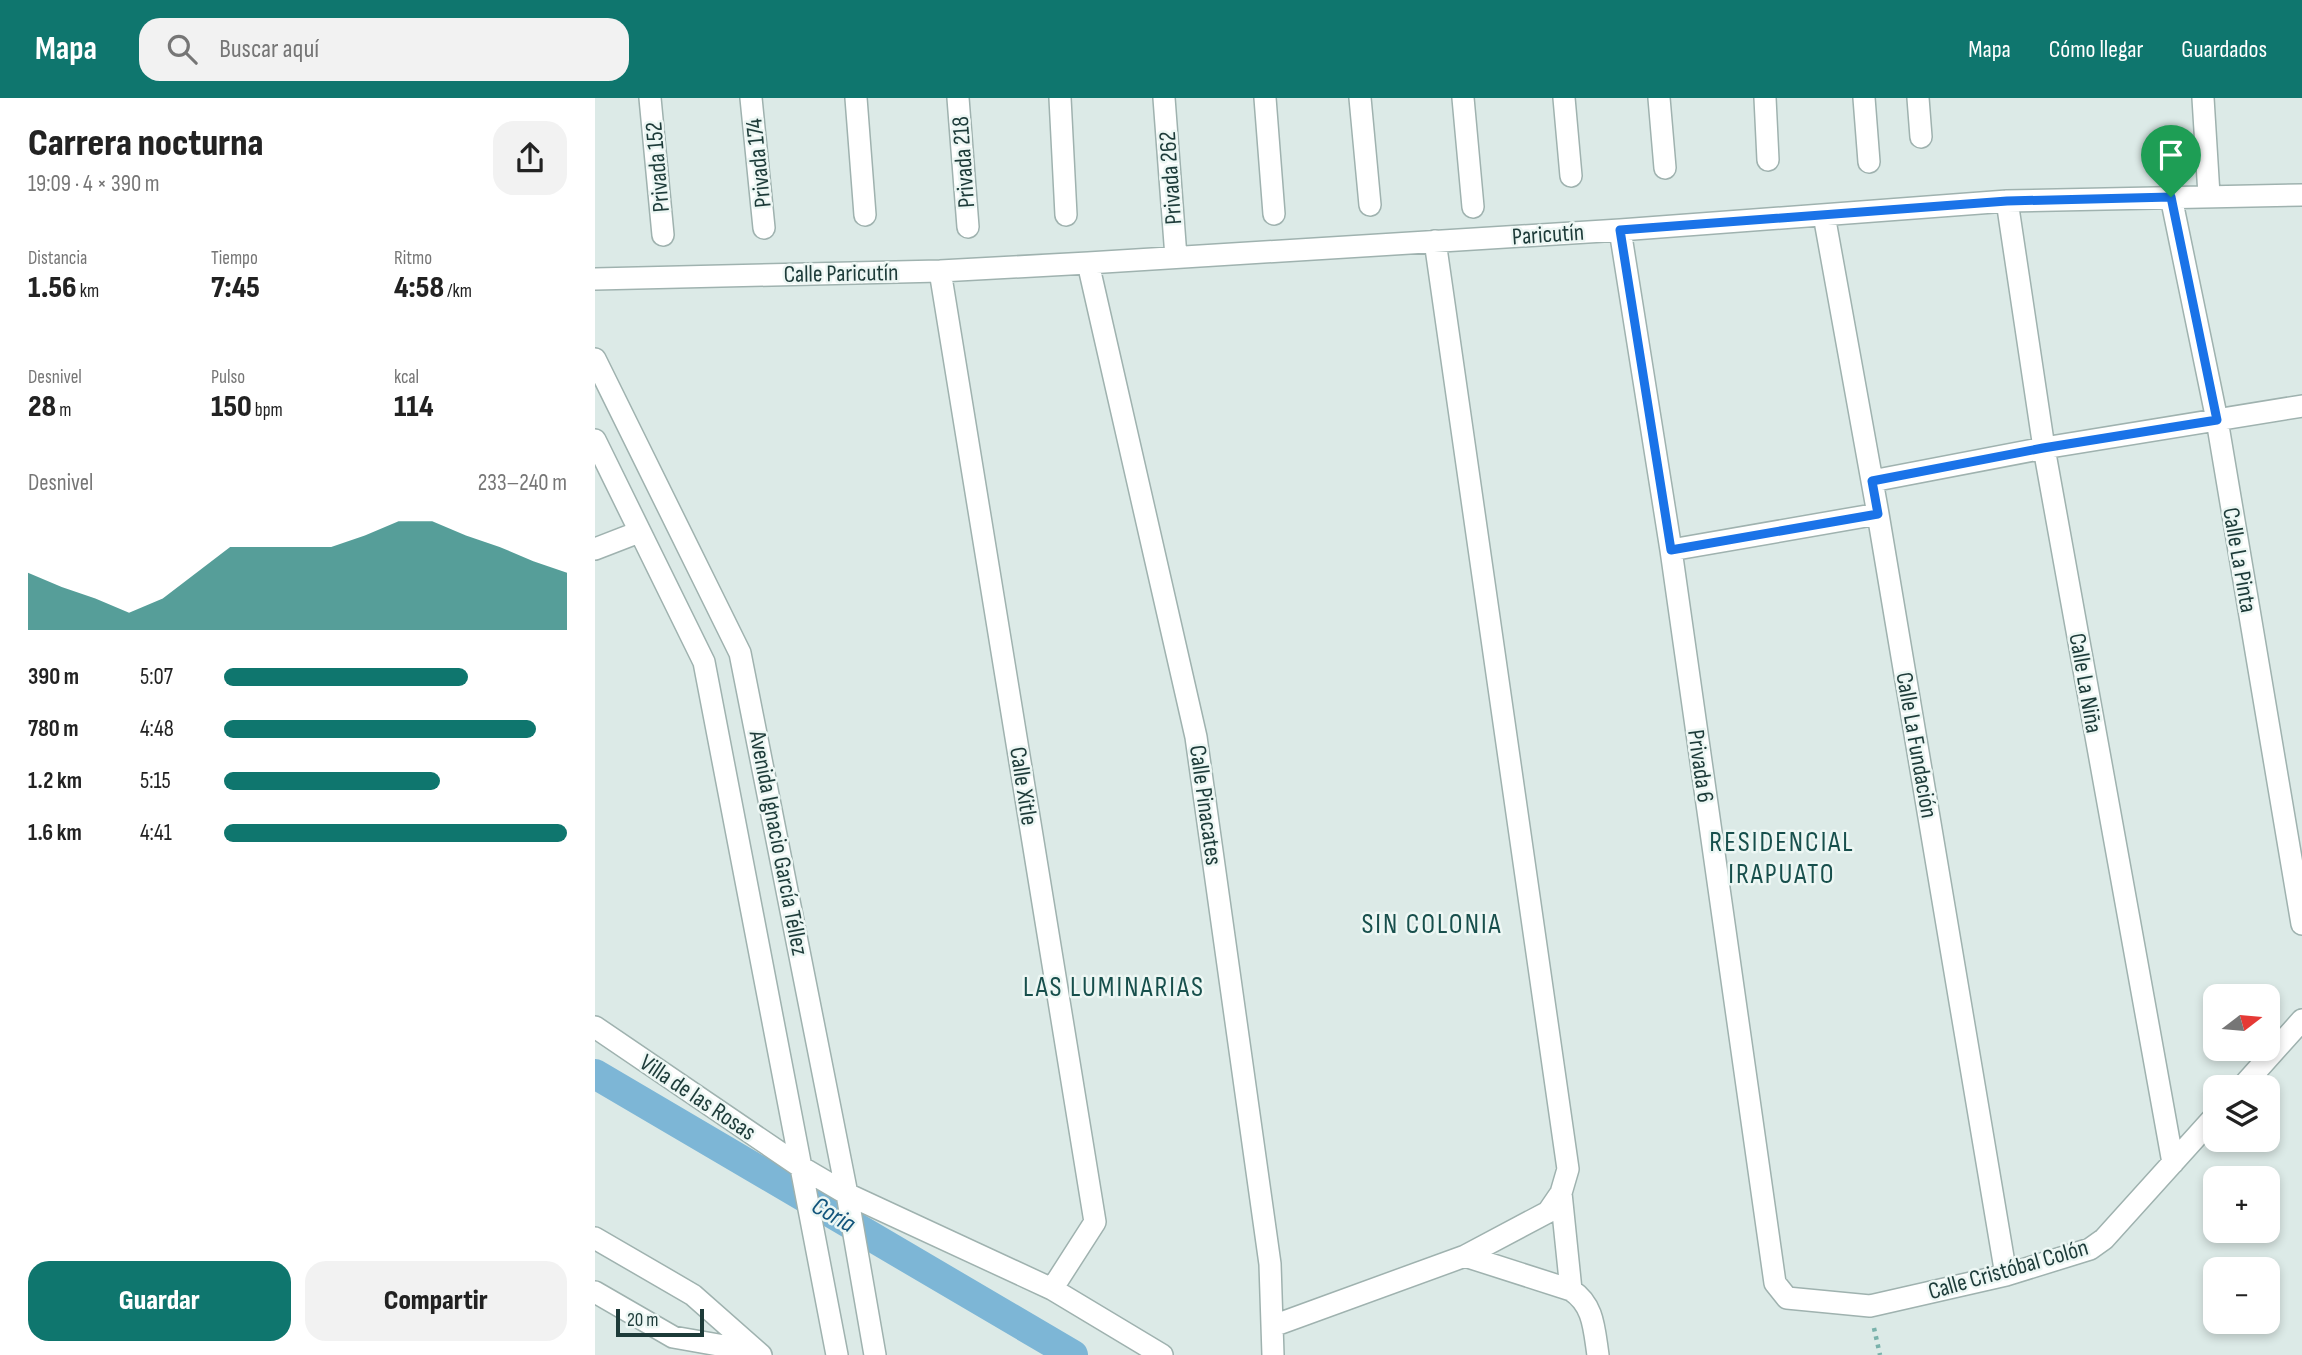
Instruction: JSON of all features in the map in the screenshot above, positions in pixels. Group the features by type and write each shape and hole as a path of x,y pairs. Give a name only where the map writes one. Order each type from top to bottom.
{"street":[{"name":"Privada 152","path":"650,98 663,235"},
{"name":"Privada 174","path":"751,98 764,228"},
{"path":"856,98 865,215"},
{"name":"Privada 218","path":"958,98 968,227"},
{"path":"1060,98 1066,215"},
{"name":"Privada 262","path":"1164,98 1177,257"},
{"path":"1265,98 1274,214"},
{"path":"1360,98 1370,205"},
{"path":"1463,98 1473,207"},
{"path":"1564,98 1571,176"},
{"path":"1659,98 1665,168"},
{"path":"1765,98 1768,160"},
{"path":"1864,98 1869,162"},
{"path":"1918,98 1920,137"},
{"path":"2203,98 2209,195"},
{"name":"Paricutín","path":"1088,263 1620,230 2007,201 2302,195"},
{"name":"Calle La Pinta","path":"2171,197 2217,420 2302,924"},
{"name":"Calle La Niña","path":"2007,201 2043,448 2173,1163"},
{"name":"Calle La Fundación","path":"1824,215 1878,514 2006,1275"},
{"name":"Privada 6","path":"1620,230 1671,550 1775,1283 1787,1298"},
{"path":"1273,1326 1465,1256 1548,1212 1561,1193 1568,1169 1435,241"},
{"name":"Calle Paricutín","path":"595,279 940,271 1088,263"},
{"name":"Calle Pinacates","path":"1088,263 1196,737 1271,1264 1273,1355"},
{"name":"Calle Xitle","path":"940,271 1095,1222 1052,1289"},
{"name":"Avenida Ignacio García Téllez","path":"595,359 740,653 852,1220 873,1345"},
{"path":"1872,481 2043,448 2302,406"},
{"name":"Avenida Ignacio García Téllez","path":"595,440 704,662 837,1355"},
{"path":"1671,550 1878,514"},
{"path":"595,549 639,533"},
{"path":"2253,1075 2302,1020"},
{"name":"Villa de las Rosas","path":"595,1027 801,1167 847,1194 1052,1289 1162,1355"},
{"name":"Calle Cristóbal Colón","path":"1787,1298 1870,1306 2006,1275 2090,1249 2104,1239 2203,1129"},
{"path":"1561,1193 1571,1290"},
{"path":"595,1238 693,1295 757,1353"},
{"path":"1465,1256 1571,1290 1584,1299 1591,1312 1598,1355"},
{"path":"595,1292 673,1337 757,1353"}],"waterway":[{"name":"Coria","path":"595,1074 1073,1355"}],"district":[{"name":"RESIDENCIAL IRAPUATO","path":"1782,857"},
{"name":"SIN COLONIA","path":"1432,923"},
{"name":"LAS LUMINARIAS","path":"1114,986"}],"route":[{"path":"2171,197 2217,420 2043,448 1872,481 1878,514 1671,550 1620,230 2007,201 2171,197"}]}
